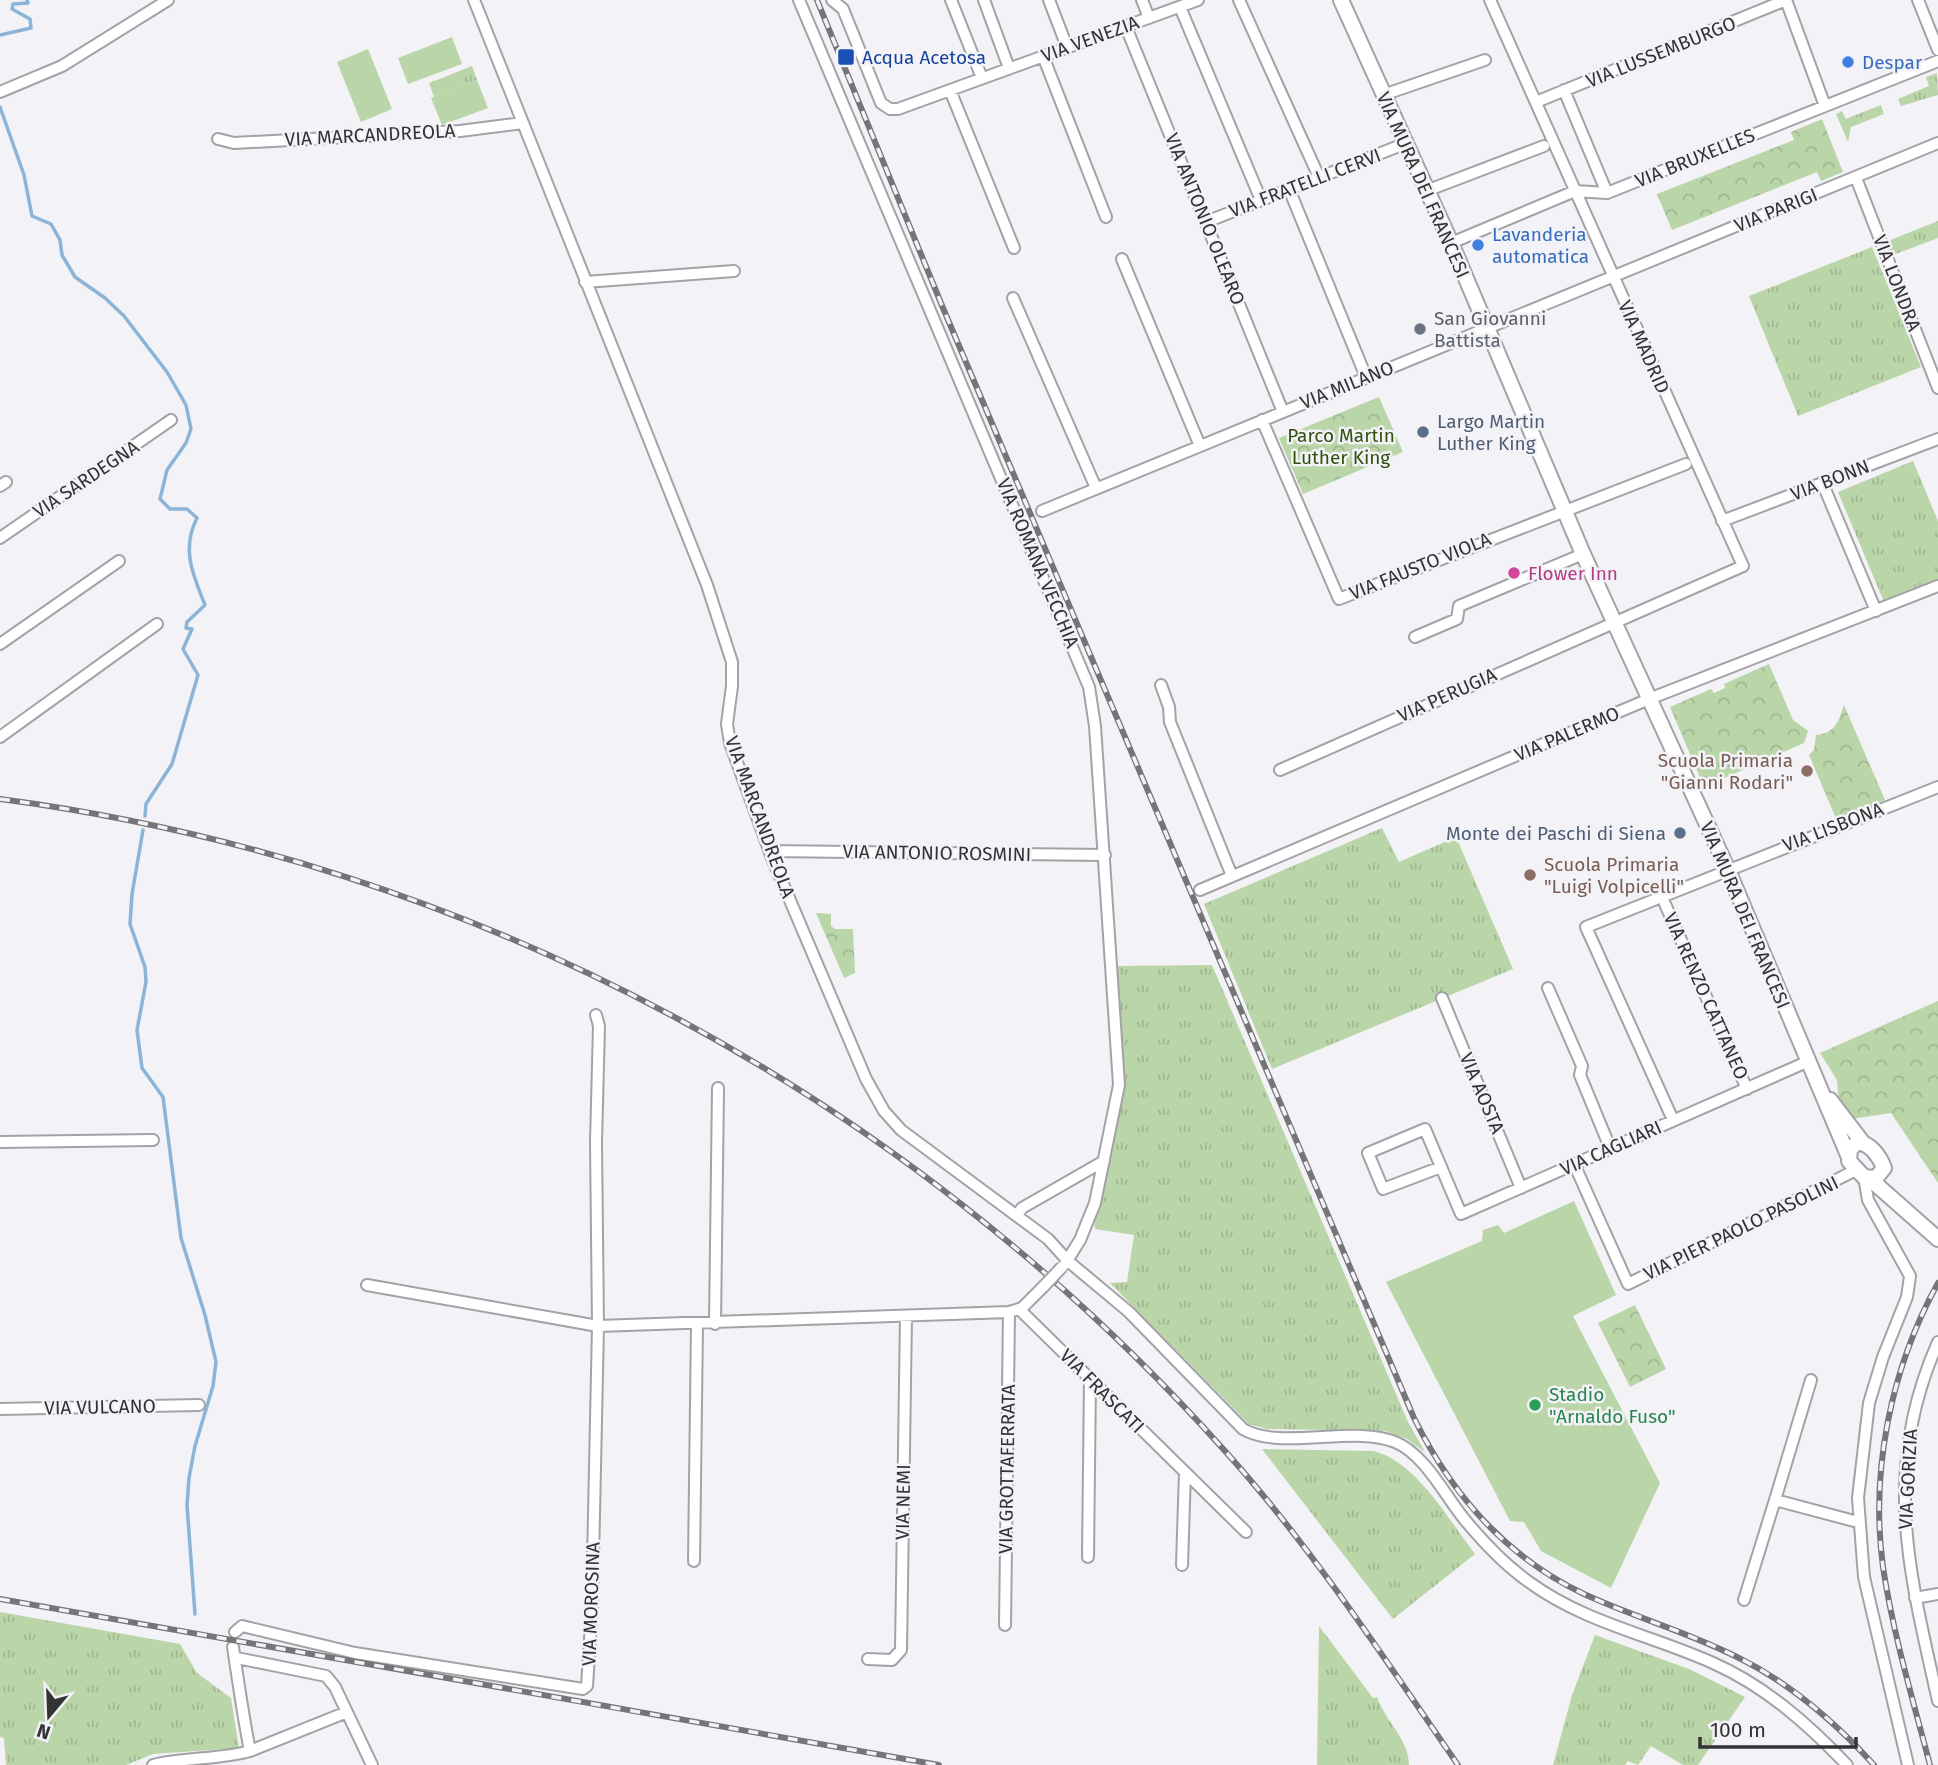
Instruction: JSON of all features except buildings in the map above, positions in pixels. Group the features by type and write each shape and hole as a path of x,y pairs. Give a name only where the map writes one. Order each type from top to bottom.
{"street":[{"path":"1,91 62,66 167,0"},
{"name":"VIA MARCANDREOLA","path":"474,0 707,585 729,649 733,673 727,709 728,734 770,851 866,1079 884,1111 916,1143 1048,1239 1065,1264 1129,1312 1243,1429 1262,1436 1374,1438 1401,1445 1422,1464 1478,1536 1530,1583 1588,1616 1703,1659 1737,1675 1798,1718 1847,1765"},
{"name":"VIA ROMANA VECCHIA","path":"799,0 1086,676 1094,713 1119,1085 1095,1203 1080,1240 1065,1264"},
{"name":"VIA VENEZIA","path":"832,0 843,9 885,107 898,109 1198,0"},
{"path":"951,0 982,78"},
{"path":"984,0 1009,68"},
{"path":"1049,0 1067,47"},
{"path":"1142,0 1149,18"},
{"path":"1239,0 1319,177"},
{"name":"VIA MURA DEI FRANCESI","path":"1340,0 1451,243 1583,554 1727,868 1848,1155 1863,1175 1868,1200 1904,1260 1910,1284 1879,1368 1867,1413 1860,1468 1858,1522 1867,1588 1908,1765"},
{"name":"VIA MADRID","path":"1490,0 1743,566 1615,621"},
{"path":"1786,0 1825,106"},
{"name":"VIA LUSSEMBURGO","path":"1536,102 1786,0"},
{"path":"1918,0 1938,50"},
{"path":"1180,6 1261,200"},
{"name":"VIA ANTONIO OLEARO","path":"1126,27 1283,412"},
{"path":"1043,56 1105,217"},
{"path":"1383,95 1485,60"},
{"name":"VIA BRUXELLES","path":"1451,243 1575,191 1607,193 1938,61"},
{"path":"950,90 1014,248"},
{"path":"1564,90 1607,193"},
{"name":"VIA MARCANDREOLA","path":"218,139 234,143 460,131 523,123"},
{"name":"VIA PARIGI","path":"1612,276 1938,143"},
{"name":"VIA FRATELLI CERVI","path":"1206,222 1404,144"},
{"path":"1426,191 1544,146"},
{"name":"VIA LONDRA","path":"1856,178 1938,388"},
{"path":"1289,189 1366,377"},
{"path":"1122,259 1200,446"},
{"path":"585,282 734,271"},
{"name":"VIA MILANO","path":"1042,511 1612,276"},
{"path":"1013,298 1096,488"},
{"name":"VIA SARDEGNA","path":"0,538 171,420"},
{"name":"VIA FAUSTO VIOLA","path":"1262,420 1339,599 1538,520 1567,512"},
{"name":"VIA BONN","path":"1722,521 1938,439"},
{"path":"1567,512 1686,464"},
{"path":"1822,482 1876,611"},
{"path":"1415,637 1457,619 1459,606 1583,554"},
{"path":"0,644 120,561"},
{"name":"VIA PALERMO","path":"1200,890 1649,699 1938,586"},
{"name":"VIA PERUGIA","path":"1280,770 1615,621"},
{"path":"0,737 158,624"},
{"path":"1161,685 1169,707 1170,722 1233,876"},
{"name":"VIA LISBONA","path":"1673,1120 1586,927 1727,868 1938,787"},
{"name":"VIA ANTONIO ROSMINI","path":"770,851 1105,855"},
{"name":"VIA RENZO CATTANEO","path":"1665,904 1747,1089"},
{"path":"1548,988 1582,1066 1580,1075 1611,1150"},
{"name":"VIA AOSTA","path":"1442,998 1521,1188"},
{"name":"VIA MOROSINA","path":"235,1632 242,1626 355,1653 578,1690 585,1688 592,1608 598,1326 596,1142 599,1026 596,1015"},
{"name":"VIA MURA DEI FRANCESI","path":"1809,1062 1833,1106 1863,1143 1878,1156 1920,1220"},
{"name":"VIA CAGLIARI","path":"1441,1167 1383,1189 1368,1153 1425,1129 1461,1214 1809,1062"},
{"path":"715,1324 718,1088"},
{"path":"0,1142 153,1140"},
{"path":"1848,1155 1853,1146 1863,1143"},
{"path":"1017,1215 1022,1208 1104,1161"},
{"name":"VIA PIER PAOLO PASOLINI","path":"1575,1166 1628,1284 1863,1175"},
{"path":"1863,1175 1876,1178 1884,1168"},
{"path":"1863,1175 1920,1220 1938,1239"},
{"path":"1048,1239 1068,1244 1080,1240"},
{"path":"367,1285 598,1326 697,1325 1014,1311 1065,1264"},
{"name":"VIA FRASCATI","path":"1014,1311 1090,1379 1246,1532"},
{"name":"VIA GROTTAFERRATA","path":"1005,1625 1014,1311"},
{"name":"VIA NEMI","path":"867,1659 892,1660 901,1650 906,1316"},
{"path":"694,1561 697,1325"},
{"name":"VIA GORIZIA","path":"1938,1342 1916,1400 1906,1468 1904,1531 1915,1598 1938,1701"},
{"path":"1088,1557 1090,1379"},
{"path":"1744,1600 1811,1380"},
{"name":"VIA VULCANO","path":"0,1409 199,1405"},
{"path":"1182,1564 1185,1472"},
{"path":"1775,1500 1858,1522"},
{"path":"1915,1598 1938,1594"},
{"path":"250,1751 235,1652 322,1674 334,1685 373,1765"},
{"path":"159,1764 221,1758 250,1751 347,1712"}],"green space":[{"path":"452,37 462,64 408,84 398,58"},
{"path":"368,49 392,109 361,122 337,62"},
{"path":"472,66 477,80 434,97 429,83"},
{"path":"1937,73 1938,95 1901,106 1898,99 1929,86 1926,77"},
{"path":"477,80 488,108 442,125 431,98"},
{"path":"1881,105 1884,114 1851,127 1848,142 1836,114 1842,111 1846,119"},
{"path":"1822,119 1843,172 1821,181 1817,172 1672,230 1657,194 1794,140 1791,132"},
{"path":"1938,221 1938,238 1893,255 1888,241"},
{"path":"1872,247 1921,367 1798,416 1749,296"},
{"name":"Parco Martin Luther King","path":"1379,397 1403,452 1303,494 1279,438"},
{"path":"1913,461 1938,521 1938,580 1884,602 1838,492"},
{"path":"1769,664 1793,720 1808,731 1804,743 1704,787 1670,707 1711,689 1714,693 1725,688 1724,684"},
{"path":"1844,705 1885,800 1837,821 1809,755 1814,750 1816,735 1833,728"},
{"path":"1382,828 1399,862 1456,837 1513,969 1272,1069 1204,904"},
{"path":"816,913 831,914 831,926 835,929 853,929 855,973 844,978"},
{"path":"1212,965 1408,1422 1425,1452 1407,1439 1385,1431 1267,1429 1249,1424 1110,1283 1127,1282 1134,1235 1095,1229 1093,1209 1119,1085 1111,966"},
{"path":"1938,1001 1938,1183 1891,1113 1852,1119 1839,1103 1837,1080 1820,1053"},
{"name":"Stadio \"Arnaldo Fuso\"","path":"1574,1201 1616,1295 1573,1316 1660,1483 1611,1588 1541,1551 1524,1522 1510,1521 1386,1282 1482,1241 1483,1230 1498,1225 1504,1233"},
{"path":"1635,1305 1666,1369 1630,1387 1598,1323"},
{"path":"1262,1449 1373,1451 1389,1457 1403,1466 1430,1493 1475,1554 1393,1619"},
{"path":"0,1612 180,1644 197,1673 231,1698 239,1748 153,1754 126,1765 6,1765 4,1738 0,1737"},
{"path":"1319,1626 1373,1698 1377,1697 1401,1738 1409,1765 1317,1765"},
{"path":"1595,1635 1689,1669 1745,1697 1698,1765 1683,1765 1651,1746 1638,1765 1628,1761 1625,1765 1553,1765 1572,1695"}],"waterway":[{"path":"0,35 31,28 30,19 12,9 13,4 28,3 27,0"},
{"path":"0,107 24,175 32,216 51,224 60,240 62,255 75,277 105,298 124,316 167,372 186,405 191,429 186,443 167,470 160,499 170,509 187,509 197,518 190,540 190,562 205,605 187,622 186,628 192,629 183,649 198,675 172,764 146,804 145,816"},
{"path":"143,830 132,894 130,924 145,967 146,982 137,1030 142,1068 163,1097 181,1238 205,1315 216,1362 213,1386 195,1446 189,1478 187,1505 195,1614"}],"railway":[{"path":"817,0 943,308 1414,1418 1429,1446 1464,1498 1484,1521 1530,1562 1584,1594 1699,1640 1757,1667 1811,1705 1874,1765"},
{"path":"0,799 175,830 346,877 512,939 671,1015 823,1105 966,1208 1101,1324 1225,1451 1318,1565 1458,1765"},
{"path":"1930,1765 1887,1592 1880,1531 1880,1494 1882,1457 1897,1385 1908,1350 1938,1283"},
{"path":"0,1599 939,1765"}],"place":[{"name":"Acqua Acetosa","path":"846,57"},
{"name":"Despar","path":"1848,62"},
{"name":"Lavanderia automatica","path":"1478,245"},
{"name":"San Giovanni Battista","path":"1420,329"},
{"name":"Largo Martin Luther King","path":"1423,432"},
{"name":"Flower Inn","path":"1514,573"},
{"name":"Scuola Primaria \"Gianni Rodari\"","path":"1807,771"},
{"name":"Monte dei Paschi di Siena","path":"1680,833"},
{"name":"Scuola Primaria \"Luigi Volpicelli\"","path":"1530,875"},
{"name":"Stadio \"Arnaldo Fuso\"","path":"1535,1405"}]}
